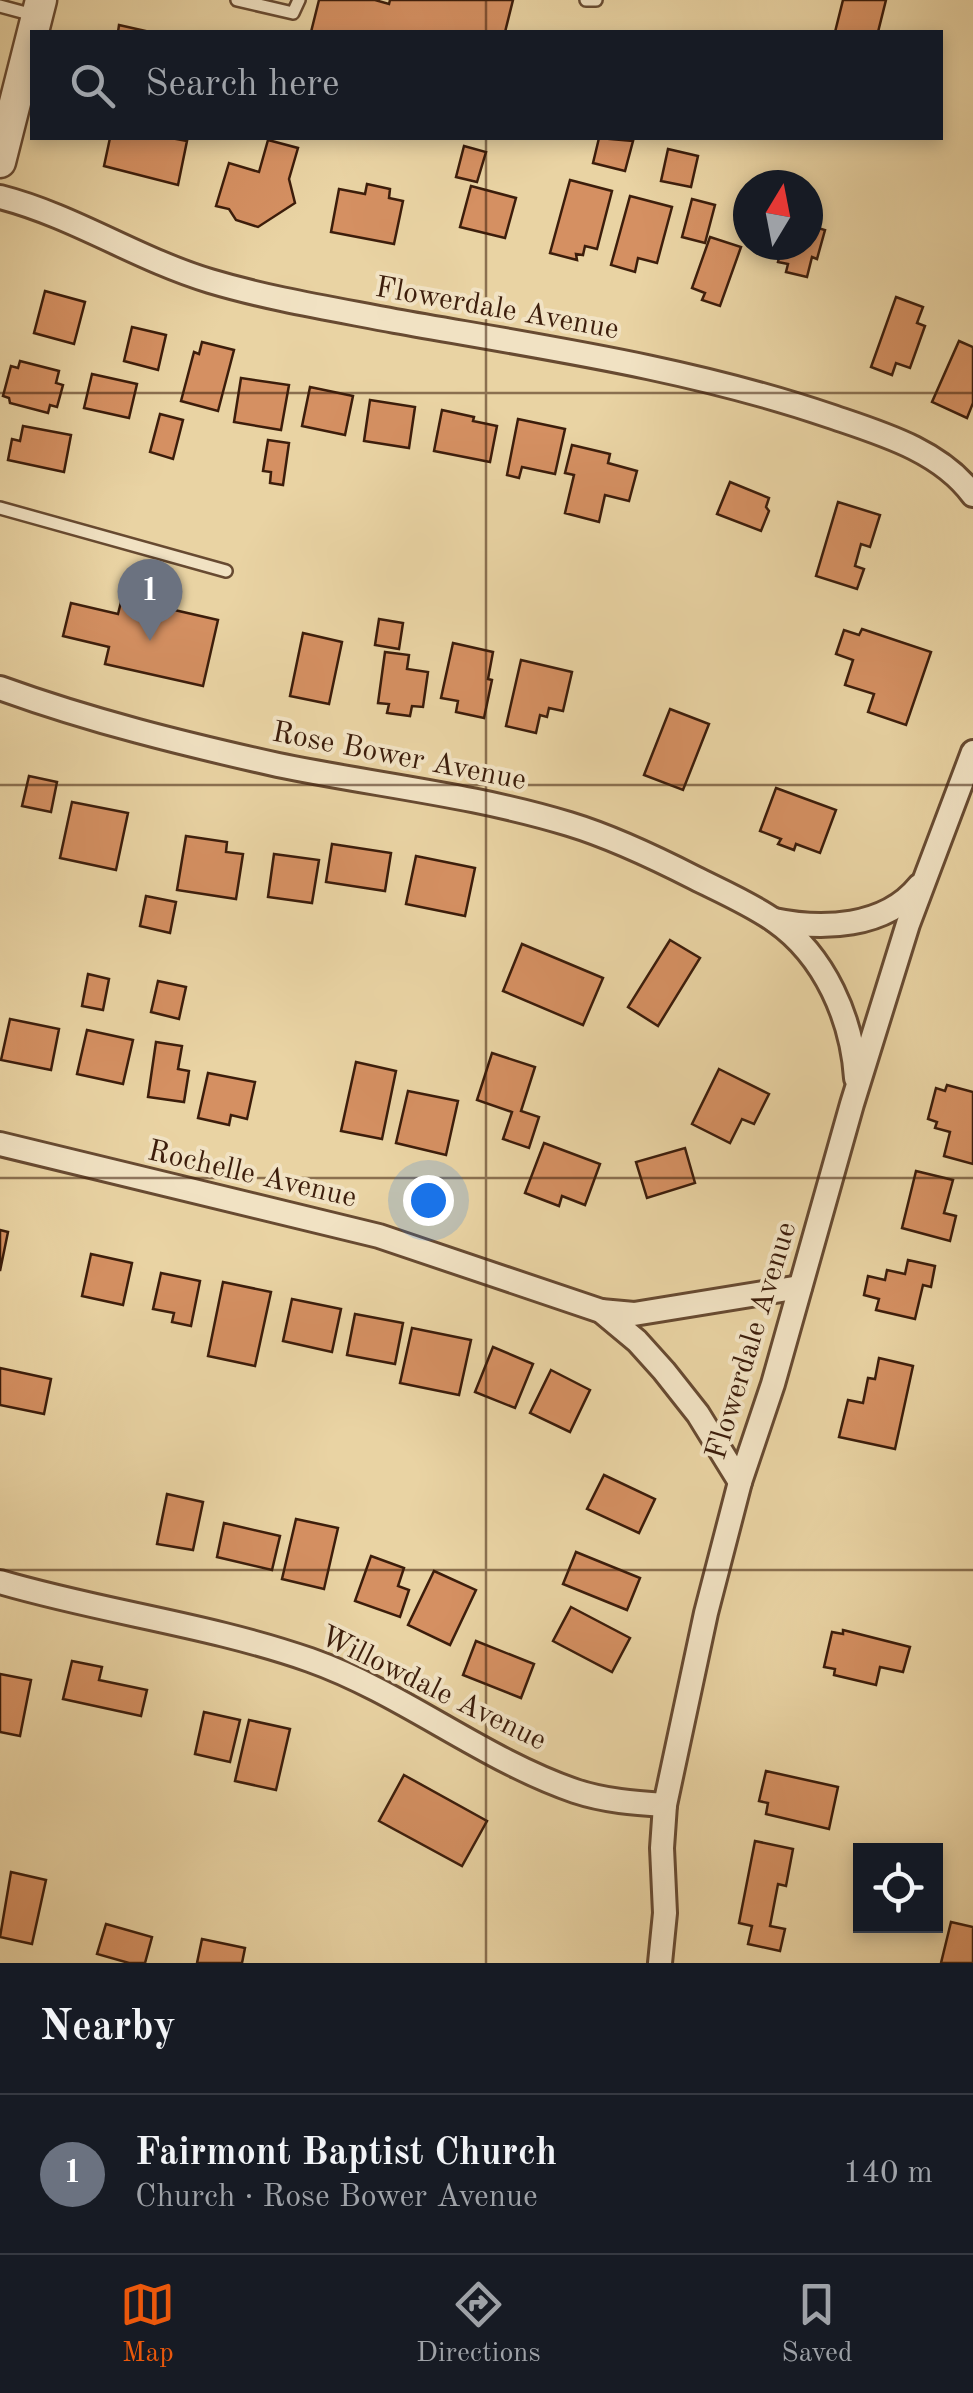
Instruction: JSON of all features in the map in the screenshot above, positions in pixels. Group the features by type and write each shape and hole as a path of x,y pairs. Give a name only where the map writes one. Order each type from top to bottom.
{"street":[{"path":"0,162 30,44"},
{"name":"Flowerdale Avenue","path":"0,198 64,217 148,259 210,281 298,303 668,371 774,397 885,434 926,454 953,473 973,495"},
{"name":"Rose Bower Avenue","path":"0,688 154,736 282,766 478,800 570,824 640,851 774,920 812,926 865,919 910,897 925,876"},
{"name":"Flowerdale Avenue","path":"660,1963 665,1805 706,1613 740,1482 852,1104 925,876 973,752"},
{"name":"Rose Bower Avenue","path":"774,920 814,961 843,1014 854,1060 852,1104"},
{"name":"Rochelle Avenue","path":"0,1144 379,1236 601,1311 634,1314 800,1287"},
{"name":"Rochelle Avenue","path":"601,1311 664,1370 698,1414 740,1482"},
{"name":"Willowdale Avenue","path":"0,1582 260,1644 312,1661 372,1686 494,1754 574,1791 611,1801 665,1805"}],"lane":[{"path":"238,0 293,13 299,0"},
{"path":"586,0 596,0"},
{"path":"0,6 39,8"},
{"path":"0,508 226,570"}],"building":[{"path":"319,0 375,0 389,4 390,0 513,0 506,30 312,30"},
{"path":"843,0 886,0 878,30 836,30"},
{"path":"110,140 187,141 178,185 104,166"},
{"path":"268,140 298,148 289,179 295,203 258,227 236,220 229,209 216,206 229,163 259,172"},
{"path":"599,140 633,141 625,171 593,163"},
{"path":"464,146 486,152 477,182 456,177"},
{"path":"668,149 698,156 691,187 661,181"},
{"path":"570,180 612,191 597,249 585,246 583,255 576,254 577,260 550,253"},
{"path":"367,184 390,189 389,198 403,201 394,244 331,232 339,189 365,194"},
{"path":"471,186 516,198 505,238 460,227"},
{"path":"630,196 672,207 657,263 638,258 635,272 611,265"},
{"path":"692,199 715,205 705,243 682,237"},
{"path":"710,237 733,244 733,260 736,260 720,306 702,300 705,293 692,288"},
{"path":"811,260 807,277 786,272 788,264 778,262"},
{"path":"45,291 85,302 74,344 34,333"},
{"path":"896,297 923,307 917,323 925,326 910,368 896,363 892,375 871,367"},
{"path":"132,327 166,335 158,370 124,361"},
{"path":"959,341 973,347 973,403 967,418 932,402"},
{"path":"202,342 234,350 218,411 181,401 194,352 199,354"},
{"path":"20,361 59,371 56,383 63,385 57,407 50,405 48,413 10,403 3,396 11,366 18,368"},
{"path":"92,374 137,384 129,418 84,408"},
{"path":"241,378 289,385 281,430 234,422"},
{"path":"310,387 353,396 345,435 302,426"},
{"path":"370,400 415,407 409,448 364,441"},
{"path":"442,410 497,426 490,462 434,451"},
{"path":"160,414 183,420 173,459 150,452"},
{"path":"518,419 565,429 555,474 522,467 519,478 507,475"},
{"path":"23,426 71,435 64,472 8,460 12,439 20,441"},
{"path":"268,440 289,443 283,485 270,483 271,472 263,471"},
{"path":"572,445 610,454 608,463 637,471 629,501 605,495 599,522 565,513 574,475 565,473"},
{"path":"730,482 769,498 769,511 761,531 717,514"},
{"path":"838,502 880,515 870,547 861,544 855,566 864,569 857,589 816,576"},
{"path":"122,598 218,620 203,686 105,664 109,647 63,636 71,603 118,614"},
{"path":"379,619 403,623 399,649 375,645"},
{"path":"862,629 931,652 906,725 868,712 874,694 845,685 853,660 836,654 844,630 859,635"},
{"path":"303,633 342,642 329,704 290,696"},
{"path":"453,643 493,652 484,718 456,712 458,701 441,698"},
{"path":"385,652 409,655 407,669 428,672 423,707 412,706 410,716 387,713 389,704 378,703"},
{"path":"521,660 572,672 563,711 549,708 547,717 540,715 536,733 506,726"},
{"path":"670,709 709,724 683,790 644,775"},
{"path":"29,776 57,782 51,812 22,806"},
{"path":"776,788 836,810 820,853 796,844 794,850 778,844 781,839 760,831"},
{"path":"72,802 128,813 116,870 60,858"},
{"path":"186,836 227,842 226,852 243,854 236,899 177,890"},
{"path":"332,844 391,853 385,891 326,882"},
{"path":"274,854 319,860 312,903 268,897"},
{"path":"416,856 475,868 465,916 406,904"},
{"path":"146,896 176,902 170,933 140,926"},
{"path":"670,940 700,958 658,1026 628,1007"},
{"path":"522,944 603,978 583,1025 503,991"},
{"path":"88,974 109,979 103,1010 82,1006"},
{"path":"158,981 186,987 179,1019 151,1012"},
{"path":"10,1019 59,1029 51,1070 1,1060"},
{"path":"87,1030 133,1040 123,1084 77,1074"},
{"path":"156,1042 182,1046 178,1069 189,1071 184,1102 148,1097"},
{"path":"492,1053 535,1067 521,1111 539,1117 529,1148 503,1139 512,1112 477,1100"},
{"path":"356,1062 396,1071 382,1139 341,1131"},
{"path":"719,1069 769,1094 754,1124 742,1119 730,1143 692,1124"},
{"path":"208,1073 255,1082 247,1119 231,1115 229,1125 198,1118"},
{"path":"947,1085 973,1092 973,1164 944,1156 950,1132 935,1128 937,1122 928,1119 936,1088 945,1091"},
{"path":"408,1091 458,1101 446,1155 396,1143"},
{"path":"544,1143 600,1164 585,1205 562,1196 559,1206 525,1193"},
{"path":"685,1148 695,1183 647,1198 636,1162"},
{"path":"916,1171 953,1180 944,1213 956,1216 950,1241 902,1228"},
{"path":"0,1230 8,1232 0,1271"},
{"path":"91,1254 132,1263 123,1305 82,1296"},
{"path":"908,1260 935,1266 931,1287 923,1285 915,1319 876,1310 879,1299 864,1295 868,1276 885,1280 887,1270 905,1274"},
{"path":"161,1273 200,1281 191,1326 172,1322 174,1313 153,1309"},
{"path":"223,1282 271,1292 255,1366 208,1356"},
{"path":"292,1299 341,1309 332,1352 283,1341"},
{"path":"355,1314 403,1323 395,1364 347,1355"},
{"path":"412,1328 471,1340 459,1395 400,1383"},
{"path":"493,1347 533,1364 515,1408 475,1392"},
{"path":"879,1358 913,1366 895,1449 839,1437 848,1400 863,1403 868,1378 875,1379"},
{"path":"0,1368 51,1379 44,1414 0,1405"},
{"path":"551,1370 590,1390 570,1432 530,1413"},
{"path":"604,1475 655,1499 639,1533 587,1509"},
{"path":"167,1494 203,1502 193,1550 157,1544"},
{"path":"296,1519 338,1528 324,1589 282,1579"},
{"path":"224,1523 280,1536 272,1570 217,1557"},
{"path":"576,1552 640,1578 627,1610 563,1584"},
{"path":"371,1556 404,1568 398,1586 409,1590 400,1617 355,1601"},
{"path":"434,1571 476,1590 450,1645 408,1625"},
{"path":"571,1607 630,1638 612,1672 553,1641"},
{"path":"843,1630 910,1647 903,1672 880,1667 876,1685 834,1675 835,1669 824,1667 832,1632 843,1634"},
{"path":"476,1641 534,1664 521,1698 463,1675"},
{"path":"72,1661 102,1667 99,1680 147,1690 141,1716 63,1699"},
{"path":"0,1674 31,1680 20,1736 0,1732"},
{"path":"204,1712 240,1720 230,1762 195,1754"},
{"path":"249,1720 290,1729 276,1790 235,1781"},
{"path":"766,1771 838,1787 829,1829 766,1814 768,1803 759,1801"},
{"path":"404,1775 487,1821 462,1866 379,1821"},
{"path":"755,1841 793,1849 786,1886 778,1884 770,1926 785,1929 780,1951 748,1944 752,1926 739,1923"},
{"path":"11,1872 46,1880 32,1944 0,1937"},
{"path":"951,1922 973,1927 973,1963 941,1963"},
{"path":"106,1924 152,1937 145,1963 97,1954"},
{"path":"202,1939 245,1948 242,1963 197,1963"}],"place":[{"name":"Fairmont Baptist Church","path":"150,641"}]}
